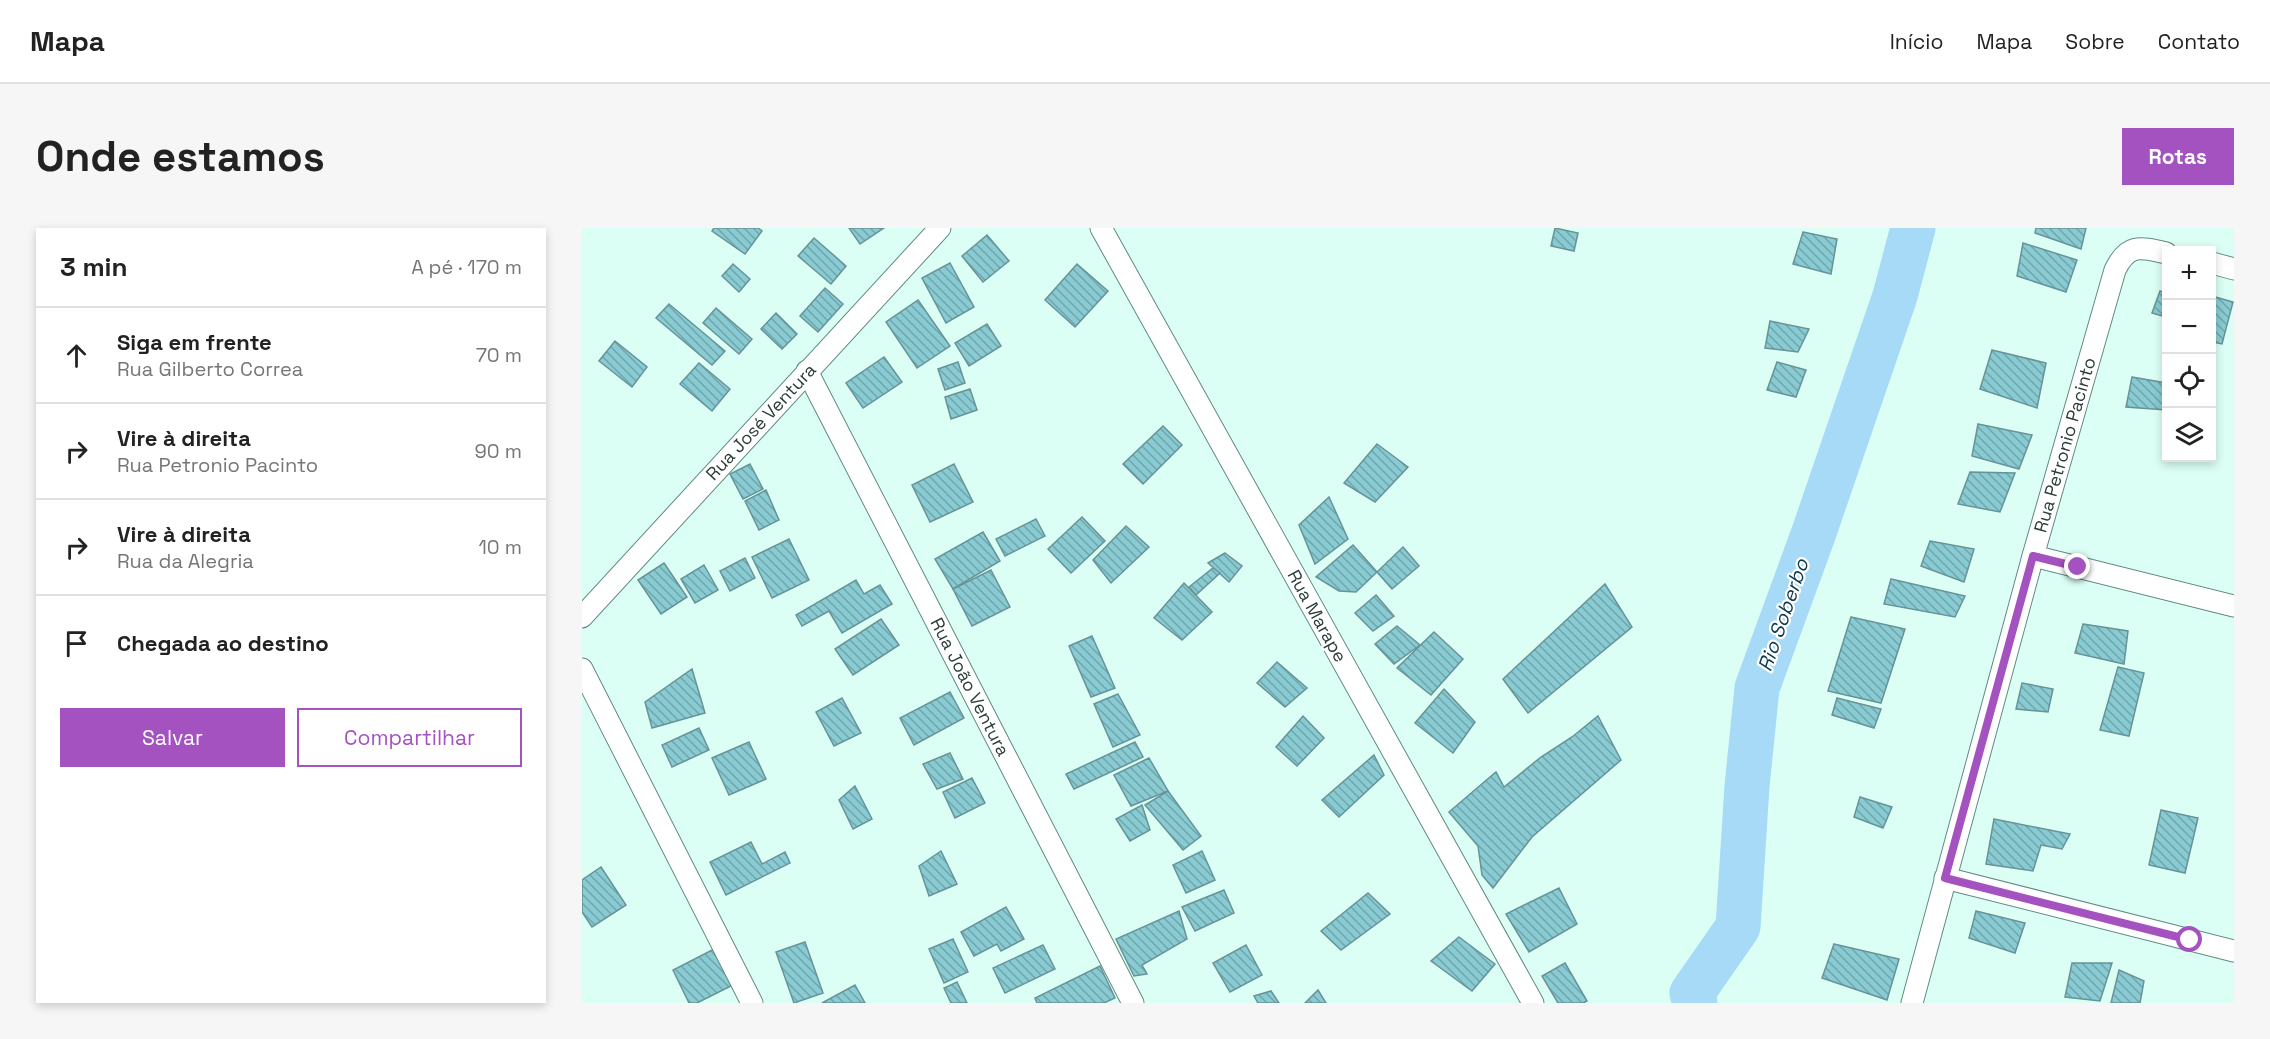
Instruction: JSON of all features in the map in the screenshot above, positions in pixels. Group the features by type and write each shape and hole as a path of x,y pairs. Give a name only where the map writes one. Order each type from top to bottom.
{"street":[{"name":"Rua José Ventura","path":"582,616 940,228"},
{"name":"Rua Marape","path":"1101,228 1533,1003"},
{"name":"Rua Petronio Pacinto","path":"1912,1003 2033,556 2115,270 2120,259 2128,252 2141,247 2162,252"},
{"path":"2216,264 2234,269"},
{"name":"Rua João Ventura","path":"807,371 1133,1003"},
{"path":"2033,556 2234,606"},
{"path":"582,669 752,1003"},
{"path":"1945,878 2234,951"}],"building":[{"path":"714,228 758,228 762,231 745,254 712,231"},
{"path":"849,228 884,228 860,244"},
{"path":"1555,228 1578,233 1574,251 1551,246"},
{"path":"2036,228 2086,228 2081,249 2035,233"},
{"path":"1803,232 1837,239 1831,274 1793,264"},
{"path":"987,235 1009,261 983,282 962,256"},
{"path":"814,238 846,266 831,284 798,256"},
{"path":"2023,243 2077,260 2066,292 2017,276"},
{"path":"950,263 974,307 946,323 922,278"},
{"path":"733,264 750,279 739,292 722,276"},
{"path":"1077,264 1108,291 1075,327 1045,300"},
{"path":"825,288 843,304 818,332 800,316"},
{"path":"2160,291 2162,292 2162,316 2152,313"},
{"path":"2216,297 2233,302 2222,344 2216,343"},
{"path":"918,300 950,346 917,368 886,322"},
{"path":"669,304 725,351 712,365 656,318"},
{"path":"716,308 752,339 739,354 703,323"},
{"path":"776,313 797,334 782,349 761,329"},
{"path":"1770,321 1809,329 1798,352 1765,348"},
{"path":"987,324 1001,346 969,366 955,343"},
{"path":"615,341 647,367 632,387 599,361"},
{"path":"1992,350 2046,363 2037,408 1980,389"},
{"path":"884,357 902,382 863,408 846,383"},
{"path":"958,362 965,383 945,390 938,369"},
{"path":"1777,362 1806,370 1796,397 1767,390"},
{"path":"699,363 730,389 712,411 680,384"},
{"path":"2132,377 2162,382 2162,410 2126,407"},
{"path":"970,389 977,410 951,419 945,397"},
{"path":"1978,424 2032,435 2019,469 1972,456"},
{"path":"1163,426 1182,445 1143,484 1123,464"},
{"path":"1377,444 1408,467 1375,502 1344,483"},
{"path":"750,464 763,489 743,499 730,474"},
{"path":"954,464 973,502 930,522 912,485"},
{"path":"1970,472 2015,473 2000,512 1958,504"},
{"path":"766,490 779,520 759,530 745,501"},
{"path":"1329,497 1348,539 1315,564 1299,525"},
{"path":"1082,517 1105,541 1071,573 1048,549"},
{"path":"1036,519 1045,536 1005,556 996,539"},
{"path":"1126,526 1149,547 1111,583 1093,560"},
{"path":"983,532 1000,561 953,589 935,559"},
{"path":"789,539 809,580 772,598 752,557"},
{"path":"1930,541 1974,549 1964,582 1921,566"},
{"path":"1353,545 1377,572 1356,592 1339,591 1316,577"},
{"path":"1403,547 1419,566 1392,589 1377,572"},
{"path":"1225,553 1242,566 1229,582 1208,563"},
{"path":"745,558 755,578 730,591 720,571"},
{"path":"664,563 687,597 661,614 638,580"},
{"path":"704,565 718,590 695,603 681,579"},
{"path":"1213,568 1220,573 1196,595 1189,587"},
{"path":"991,570 1010,607 972,626 953,589"},
{"path":"1891,579 1965,596 1955,617 1884,604"},
{"path":"856,580 864,594 880,585 892,604 842,633 829,611 802,626 796,615"},
{"path":"1184,583 1212,612 1182,640 1154,618"},
{"path":"1605,584 1632,627 1528,713 1503,679"},
{"path":"1376,595 1394,616 1373,631 1355,613"},
{"path":"1851,617 1905,629 1881,703 1828,691"},
{"path":"881,619 899,645 853,675 835,649"},
{"path":"2083,624 2128,631 2124,664 2075,653"},
{"path":"1397,626 1420,645 1394,664 1375,644"},
{"path":"1434,632 1463,659 1431,695 1397,668"},
{"path":"1092,636 1115,688 1091,697 1069,646"},
{"path":"1277,662 1307,688 1285,707 1257,683"},
{"path":"2118,667 2144,673 2129,736 2100,730"},
{"path":"692,669 705,713 652,728 645,702"},
{"path":"2022,683 2053,689 2048,712 2016,709"},
{"path":"1444,689 1475,722 1453,753 1415,723"},
{"path":"950,692 964,718 914,745 900,718"},
{"path":"1118,694 1140,735 1113,747 1094,704"},
{"path":"842,698 861,733 834,746 816,712"},
{"path":"1837,698 1881,709 1874,728 1832,715"},
{"path":"1303,716 1324,738 1297,766 1276,747"},
{"path":"1598,716 1621,760 1532,837 1493,888 1482,875 1478,846 1449,812 1496,772 1504,787"},
{"path":"699,728 709,750 672,767 662,745"},
{"path":"749,742 766,779 729,795 712,758"},
{"path":"1135,742 1143,757 1074,789 1066,774"},
{"path":"950,753 963,779 937,789 923,764"},
{"path":"1374,755 1384,775 1339,817 1322,800"},
{"path":"1149,758 1168,791 1131,806 1114,775"},
{"path":"972,778 985,803 955,818 943,792"},
{"path":"855,786 872,819 853,829 839,800"},
{"path":"1168,791 1201,836 1183,850 1145,805"},
{"path":"1860,797 1892,807 1883,828 1854,817"},
{"path":"1142,805 1150,830 1130,841 1116,819"},
{"path":"2161,810 2198,818 2185,873 2149,865"},
{"path":"1994,819 2070,834 2062,849 2041,845 2033,871 1986,864"},
{"path":"751,842 762,864 785,852 790,863 726,895 710,862"},
{"path":"941,851 957,884 929,896 919,866"},
{"path":"1202,851 1215,880 1186,893 1173,865"},
{"path":"601,867 626,905 592,927 582,912 582,880"},
{"path":"1559,888 1577,924 1529,952 1506,914"},
{"path":"1224,890 1234,913 1195,931 1182,907"},
{"path":"1368,893 1390,914 1341,950 1321,931"},
{"path":"1006,907 1024,939 1001,951 997,944 974,956 961,932"},
{"path":"1179,911 1187,939 1142,965 1147,974 1134,976 1116,939"},
{"path":"1976,911 2025,923 2015,953 1969,938"},
{"path":"1459,937 1495,964 1472,991 1431,961"},
{"path":"953,939 968,972 944,983 929,949"},
{"path":"805,942 823,993 794,1003 776,952"},
{"path":"1834,944 1899,959 1887,1000 1822,978"},
{"path":"1043,945 1055,969 1005,993 993,968"},
{"path":"1246,945 1262,975 1230,992 1213,963"},
{"path":"716,948 735,984 697,1003 689,1003 673,970"},
{"path":"1565,963 1587,1001 1558,1003 1542,976"},
{"path":"2072,963 2112,963 2100,1001 2065,997"},
{"path":"1100,966 1115,998 1104,1003 1037,1003 1035,998"},
{"path":"2119,970 2144,981 2140,1003 2111,1003"},
{"path":"957,982 967,1003 951,1003 944,988"},
{"path":"855,985 865,1003 822,1003"},
{"path":"1318,990 1326,1003 1305,1003"},
{"path":"1271,991 1279,1003 1258,1003 1254,996"}],"waterway":[{"name":"Rio Soberbo","path":"1695,1003 1692,993 1738,927 1747,786 1757,688 1813,535 1895,296 1913,228"}],"route":[{"path":"2078,567 2033,556 1945,878 2190,940"}]}
